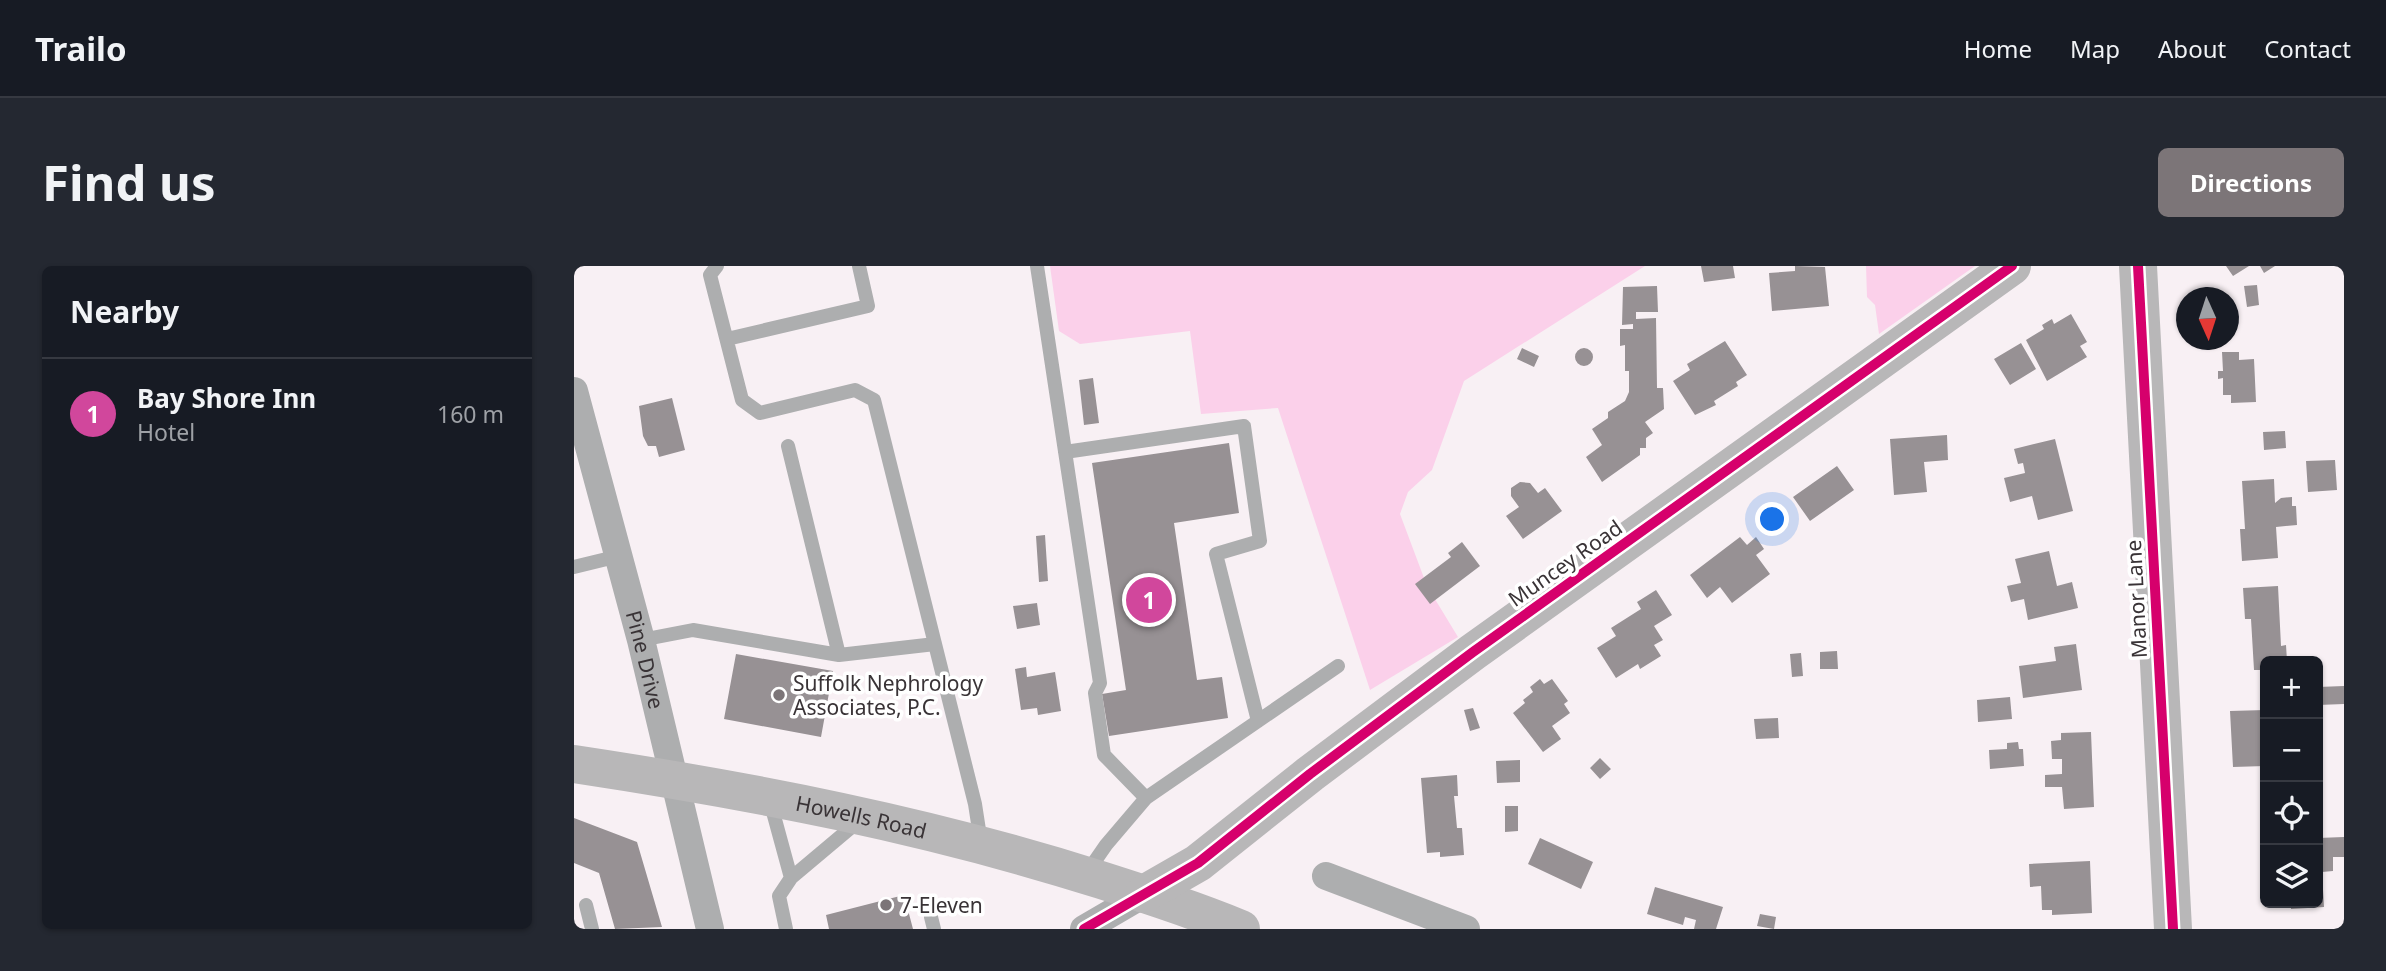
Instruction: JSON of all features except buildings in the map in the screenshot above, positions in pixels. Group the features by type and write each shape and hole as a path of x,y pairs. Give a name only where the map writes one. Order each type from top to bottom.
{"street":[{"name":"Muncey Road","path":"1144,894 1198,863 1310,774 1473,652 2012,266"},
{"name":"Manor Lane","path":"2138,266 2173,929"},
{"name":"Pine Drive","path":"574,391 641,640 672,779 710,929"},
{"name":"Howells Road","path":"574,764 768,795 866,816 1086,875 1241,929"},
{"path":"1326,876 1466,929"},
{"path":"1084,929 1144,894"}],"lane":[{"path":"717,266 710,275 742,400 761,413 855,390 874,400 975,804 981,845"},
{"path":"727,339 868,306 859,266"},
{"path":"1037,266 1100,683 1094,693 1104,755 1146,798"},
{"path":"1065,452 1244,426 1260,541 1216,554 1258,721"},
{"path":"788,446 839,655"},
{"path":"574,567 619,556"},
{"path":"641,640 693,630 839,655 935,644"},
{"path":"1086,875 1106,845 1146,798 1338,666"},
{"path":"768,795 791,878"},
{"path":"786,929 779,896 791,878 866,816"},
{"path":"586,905 592,929"}],"shaded area":[{"path":"1050,266 1645,266 1464,381 1432,470 1408,492 1400,514 1427,586 1458,637 1370,690 1278,408 1201,414 1190,331 1080,344 1059,331"},
{"path":"1866,266 1975,266 1879,334 1875,305 1867,297"}],"cycle path":[{"path":"1084,929 1198,863 1310,774 1473,652 2012,266"},
{"path":"2138,266 2173,929"}],"place":[{"name":"Bay Shore Inn","path":"1149,600"},
{"name":"Suffolk Nephrology Associates, P.C.","path":"779,695"},
{"name":"7-Eleven","path":"886,905"}]}
